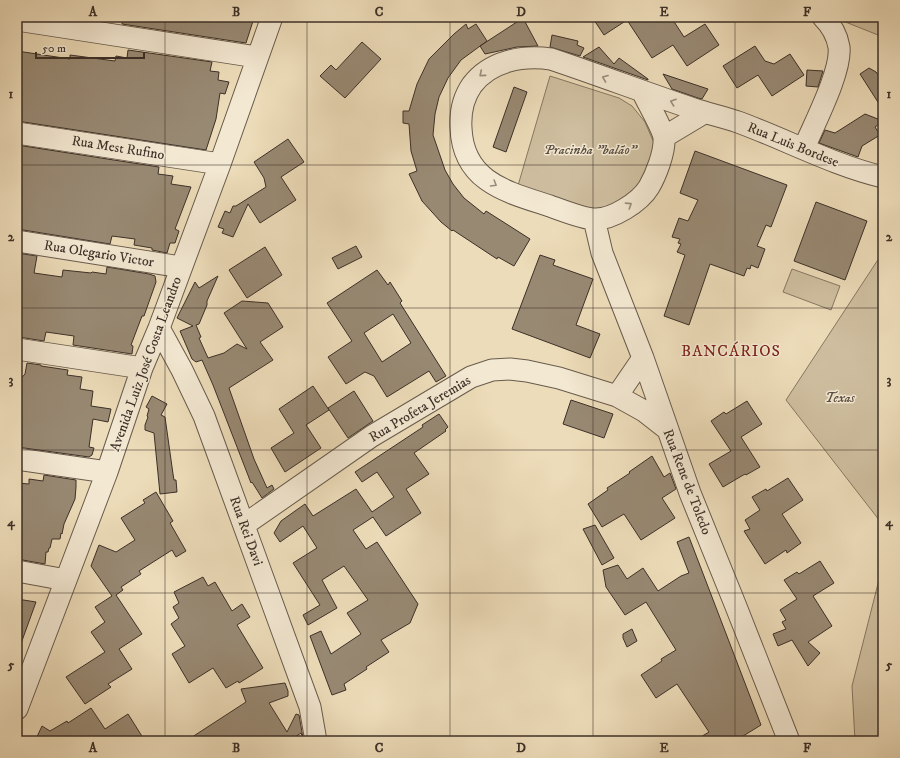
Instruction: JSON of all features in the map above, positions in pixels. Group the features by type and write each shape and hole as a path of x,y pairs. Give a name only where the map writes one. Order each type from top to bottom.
{"street":[{"name":"Avenida Luiz José Costa Leandro","path":"17,710 22,681 66,580 107,472 142,368 159,328 220,164 272,17"},
{"path":"804,148 833,80 839,59 839,47 836,37 829,22 824,17"},
{"path":"17,20 257,57"},
{"name":"Rua Luis Bordese","path":"594,220 508,191 494,185 478,172 463,148 461,137 461,116 464,97 480,74 490,68 519,58 536,57 551,59 704,113 736,122 804,148 853,169 883,177"},
{"path":"594,220 614,215 634,203 649,187 657,171 662,155 664,137 642,91"},
{"path":"664,137 704,113"},
{"name":"Rua Mest Rufino","path":"17,133 220,164"},
{"name":"Rua Rene de Toledo","path":"594,220 602,253 642,358 690,493 789,741"},
{"name":"Rua Olegario Victor","path":"17,241 181,267"},
{"name":"Rua Rei Davi","path":"159,328 182,370 204,416 310,707 316,741"},
{"path":"17,349 142,368"},
{"path":"617,396 642,358"},
{"name":"Rua Profeta Jeremias","path":"244,525 372,436 471,377 492,370 510,369 527,371 559,378 617,396 644,411 667,429"},
{"path":"17,459 107,472"},
{"path":"17,571 66,580"}],"green space":[{"path":"833,17 883,17 883,37"},
{"name":"Pracinha \"balão\"","path":"550,76 619,98 632,106 645,122 654,143 655,161 641,192 592,213 517,189"},
{"name":"Texas","path":"883,252 883,525 786,400"},
{"path":"792,269 840,286 831,310 783,292"},
{"path":"883,564 883,741 855,741 852,686"}],"building":[{"path":"123,17 244,17 244,19 253,21 246,43 122,24"},
{"path":"592,17 671,17 684,37 705,24 719,45 687,66 673,45 652,58 627,20 604,35"},
{"path":"523,18 538,46 517,47 485,54 480,46"},
{"path":"466,24 468,29 476,24 487,41 461,60 448,78 439,97 435,114 433,135 445,170 453,184 464,198 484,214 486,211 530,239 514,266 498,257 497,259 453,230 452,231 441,222 422,201 409,174 417,171 411,151 409,124 403,123 403,111 409,111 417,84 429,59"},
{"path":"552,35 578,41 577,45 584,48 580,56 550,47"},
{"path":"362,42 381,59 345,98 320,76 331,65 336,70"},
{"path":"755,46 765,61 774,64 790,54 804,75 772,96 758,75 737,88 723,66"},
{"path":"599,47 614,64 619,58 648,80 583,57"},
{"path":"128,50 212,62 210,71 219,72 218,80 229,82 225,94 220,93 216,119 206,150 17,121 17,51 70,59 70,55 115,61 116,56 127,58"},
{"path":"869,68 876,72 883,82 883,110 860,74"},
{"path":"807,70 823,71 818,87 806,86"},
{"path":"663,74 708,89 702,99 698,98 672,89"},
{"path":"514,87 527,92 506,152 493,147"},
{"path":"865,114 883,121 875,127 880,135 862,146 858,157 819,143 825,130 835,133"},
{"path":"288,139 304,162 281,177 296,200 260,223 248,204 233,237 222,233 224,229 218,227 225,211 230,213 233,206 236,206 266,187 264,178 254,162"},
{"path":"17,145 159,167 158,174 173,176 171,184 191,187 175,229 179,231 175,243 170,243 167,253 152,250 152,248 134,245 135,239 112,236 110,244 17,229"},
{"path":"695,151 787,185 771,227 766,225 757,246 765,249 758,268 751,265 750,269 747,268 744,276 710,264 689,325 664,316 685,255 677,252 681,244 678,243 680,239 672,237 679,218 688,221 698,200 680,193"},
{"path":"816,202 867,221 845,280 794,261"},
{"path":"356,246 362,257 338,269 332,258"},
{"path":"265,247 282,275 247,298 229,270"},
{"path":"17,253 37,256 34,273 62,277 63,270 106,274 107,267 155,276 156,282 144,316 142,316 131,345 133,346 132,354 73,345 74,336 46,332 44,341 19,337 20,329 17,329"},
{"path":"540,255 555,260 553,265 593,279 576,325 600,334 590,358 512,329"},
{"path":"377,270 388,285 390,282 402,301 400,303 446,376 436,382 429,371 387,397 374,376 365,372 346,384 328,357 352,341 327,303","holes":["393,314 411,343 382,362 364,333"]},
{"path":"218,276 199,324 196,325 201,337 199,338 208,358 224,353 237,344 247,349 224,313 242,301 268,303 283,327 260,342 273,360 229,388 254,459 267,488 272,485 274,489 262,498 252,482 251,483 202,360 196,362 192,359 180,331 193,326 177,318 195,282 199,288"},
{"path":"27,363 68,370 67,375 82,377 80,389 93,391 91,406 111,409 108,422 93,419 89,447 94,448 92,455 89,457 17,447 17,383 25,374"},
{"path":"313,386 329,410 306,425 321,448 285,472 271,448 294,433 279,409"},
{"path":"354,391 373,421 348,438 328,408"},
{"path":"152,396 167,404 161,415 165,417 177,492 160,494 154,433 145,430 149,409 146,407"},
{"path":"571,400 613,414 604,438 563,424"},
{"path":"747,401 762,424 741,437 760,467 723,487 709,464 731,451 711,421 724,412 726,414"},
{"path":"439,414 448,427 445,430 446,431 414,453 429,474 406,489 421,513 386,536 373,517 353,530 366,549 377,542 418,604 410,623 381,640 389,652 344,684 346,690 332,695 310,636 321,631 331,654 361,634 347,613 368,600 344,566 322,580 337,608 308,625 303,615 320,605 293,563 317,548 303,526 280,542 274,533 281,521 305,504 313,516 356,489 372,512 394,497 377,472 362,482 355,472 423,427 422,425"},
{"path":"652,456 664,477 670,473 676,489 662,498 675,518 641,540 624,514 602,527 588,504 608,490 607,488"},
{"path":"44,475 76,480 75,499 64,524 60,539 52,539 50,548 48,552 46,552 45,564 17,559 17,483 29,484 29,479 43,481"},
{"path":"788,478 803,500 782,514 801,543 787,553 786,550 765,564 744,531 750,529 745,520 760,510 752,497 766,489 767,491"},
{"path":"156,492 173,521 170,523 186,551 176,557 172,550 139,571 141,574 121,587 123,590 116,595 142,634 119,649 132,669 108,684 111,687 85,704 66,677 105,652 91,632 105,622 95,607 112,596 91,566 99,545 116,552 135,540 121,518 145,503 143,500"},
{"path":"595,525 614,558 602,565 583,529"},
{"path":"689,537 761,725 735,741 694,741 709,732 677,684 656,698 641,675 662,661 661,659 676,650 646,602 625,615 606,587 603,570 618,565 627,579 643,568 658,591 681,576 689,573 677,542"},
{"path":"820,561 834,583 813,596 832,626 808,642 820,653 808,666 792,640 778,646 773,634 786,629 782,622 786,620 780,610 797,599 784,580 797,572 799,574"},
{"path":"203,577 208,586 215,582 232,611 242,604 250,617 237,625 263,668 239,683 238,681 226,688 213,668 189,683 172,654 185,646 171,624 179,618 173,607 179,603 174,592"},
{"path":"17,599 36,602 19,649 17,648"},
{"path":"632,629 637,641 627,647 623,634"},
{"path":"285,683 288,696 269,703 287,732 296,714 299,715 303,738 301,733 292,739 293,741 186,741 246,702 241,689"},
{"path":"91,708 105,729 128,714 145,741 35,741 42,726 50,731 67,721 68,723"}],"district":[{"name":"BANCÁRIOS","path":"731,351"}]}
